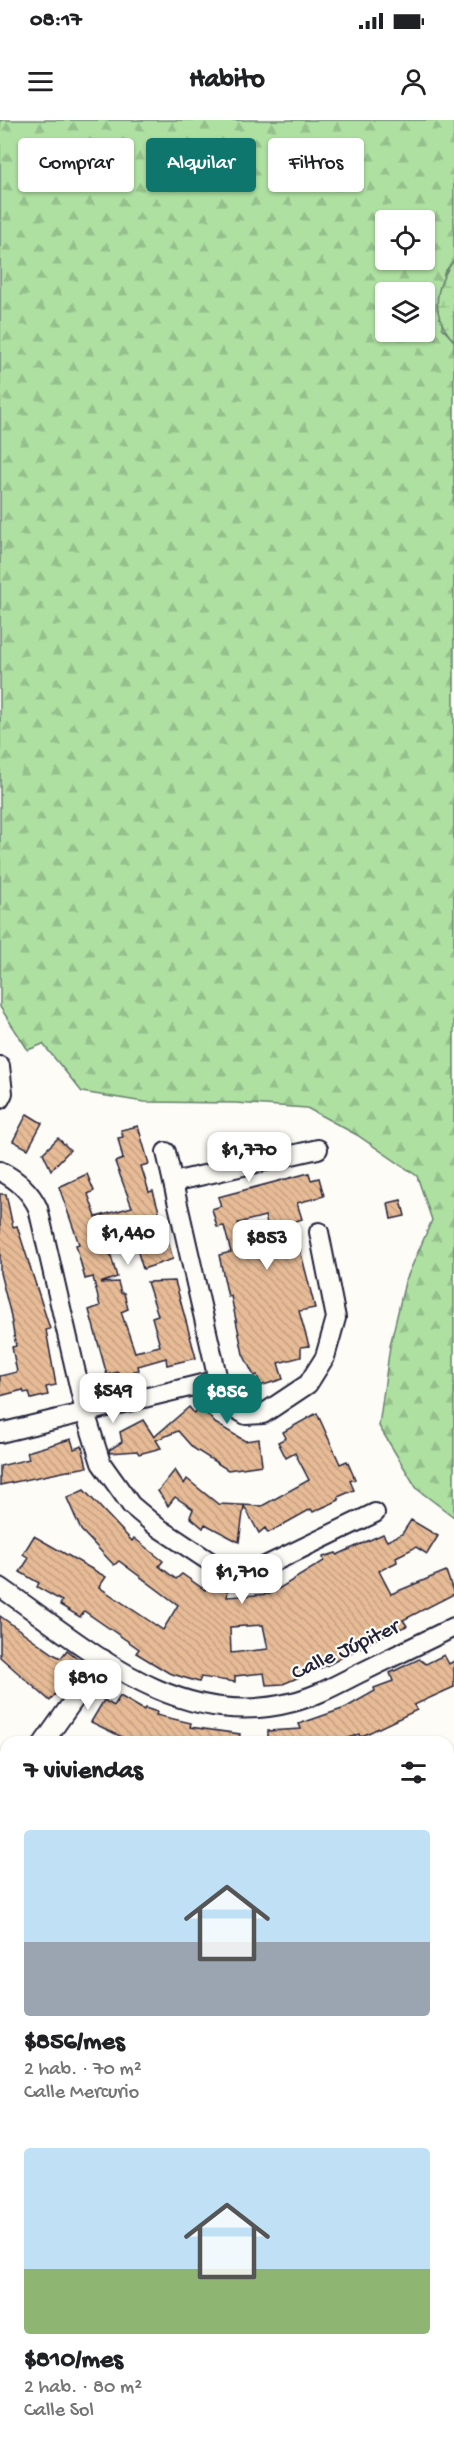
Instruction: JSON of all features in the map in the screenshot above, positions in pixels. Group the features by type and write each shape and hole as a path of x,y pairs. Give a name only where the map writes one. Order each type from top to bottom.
{"street":[{"path":"0,1065 3,1093 0,1099"},
{"path":"173,1182 318,1149"},
{"path":"166,1152 218,1380 227,1404 246,1415 263,1414 308,1384 325,1357 336,1317 320,1232"},
{"path":"0,1172 11,1177 31,1194 38,1208 85,1412 101,1463 131,1505 156,1526 218,1567 238,1572 256,1570 375,1513"},
{"path":"0,1433 218,1380"},
{"name":"Calle Júpiter","path":"0,1587 103,1659 152,1689 197,1704 258,1709 319,1693 454,1627"},
{"path":"48,1736 103,1659"}],"green space":[{"path":"0,120 454,120 454,260 444,273 442,328 454,341 454,1517 417,1489 379,1426 390,1346 405,1282 432,1220 417,1176 357,1135 307,1108 236,1103 144,1102 82,1092 43,1044 28,1050 0,1007"},
{"path":"454,260 454,341 441,321 438,301 442,280"}],"building":[{"path":"27,1114 42,1123 28,1149 13,1141"},
{"path":"138,1126 149,1164 141,1166 149,1192 153,1191 173,1259 143,1269 129,1223 104,1231 117,1277 100,1283 118,1282 121,1293 124,1293 128,1309 121,1312 135,1352 160,1346 152,1317 158,1315 147,1282 175,1281 196,1358 167,1365 166,1358 138,1366 139,1370 134,1371 135,1377 120,1381 118,1372 107,1375 89,1310 100,1306 93,1277 85,1279 76,1245 79,1244 59,1187 87,1174 94,1191 88,1194 96,1217 132,1207 115,1162 123,1159 118,1138 123,1137 121,1130"},
{"path":"58,1138 70,1150 51,1170 43,1153"},
{"path":"309,1173 311,1180 319,1178 324,1196 297,1203 302,1219 293,1222 315,1308 299,1311 309,1346 301,1347 301,1357 278,1363 283,1379 260,1386 257,1375 254,1376 243,1354 231,1296 228,1297 219,1255 231,1252 224,1226 217,1227 212,1209 221,1206 218,1197","holes":["265,1216 272,1243 245,1249 238,1223"]},
{"path":"0,1194 6,1194 13,1227 17,1226 50,1329 46,1330 56,1385 46,1387 48,1395 31,1399 29,1392 24,1393 23,1390 0,1396 0,1376 17,1372 12,1347 16,1346 0,1273"},
{"path":"401,1200 405,1216 391,1219 388,1203"},
{"path":"189,1407 194,1413 201,1407 215,1423 245,1441 259,1439 262,1465 228,1470 193,1448 178,1431 156,1440 161,1448 139,1454 137,1451 110,1453 109,1450 122,1442 120,1432 143,1420 154,1437"},
{"path":"317,1413 340,1464 347,1461 355,1479 350,1481 354,1490 338,1497 339,1500 313,1512 311,1509 268,1533 265,1528 259,1533 244,1506 239,1542 205,1524 203,1528 190,1517 193,1509 175,1497 168,1506 158,1491 175,1470 184,1484 187,1479 218,1504 262,1506 309,1480 295,1453 286,1458 278,1442 286,1438 283,1432"},
{"path":"71,1439 74,1449 82,1446 87,1467 0,1485 0,1466 29,1459 27,1452"},
{"path":"84,1490 132,1541 134,1538 163,1561 159,1566 176,1579 182,1574 205,1590 207,1584 228,1591 227,1597 270,1594 324,1561 323,1557 336,1553 337,1555 383,1534 387,1541 402,1534 411,1520 438,1536 427,1554 416,1547 396,1557 397,1562 379,1571 391,1594 446,1571 454,1594 403,1620 407,1626 381,1636 330,1664 283,1684 266,1685 264,1673 235,1676 235,1682 201,1677 199,1682 169,1673 136,1653 139,1649 84,1611 80,1617 60,1605 62,1601 37,1587 39,1583 20,1572 29,1558 23,1554 34,1536 106,1577 99,1587 163,1630 178,1605 119,1561 114,1565 81,1530 67,1498","holes":["263,1625 268,1649 231,1653 230,1627"]},
{"path":"0,1616 55,1655 61,1658 67,1650 81,1661 50,1701 0,1657"},
{"path":"444,1655 449,1664 454,1661 454,1687 414,1705 417,1710 362,1736 359,1734 354,1736 268,1736 268,1731 301,1729 299,1724 345,1708 375,1691 374,1688 393,1681 390,1673 419,1659 426,1664"},
{"path":"120,1696 144,1710 145,1708 157,1712 156,1715 191,1723 190,1727 240,1734 240,1736 120,1736 91,1722 104,1700 114,1706"}]}
